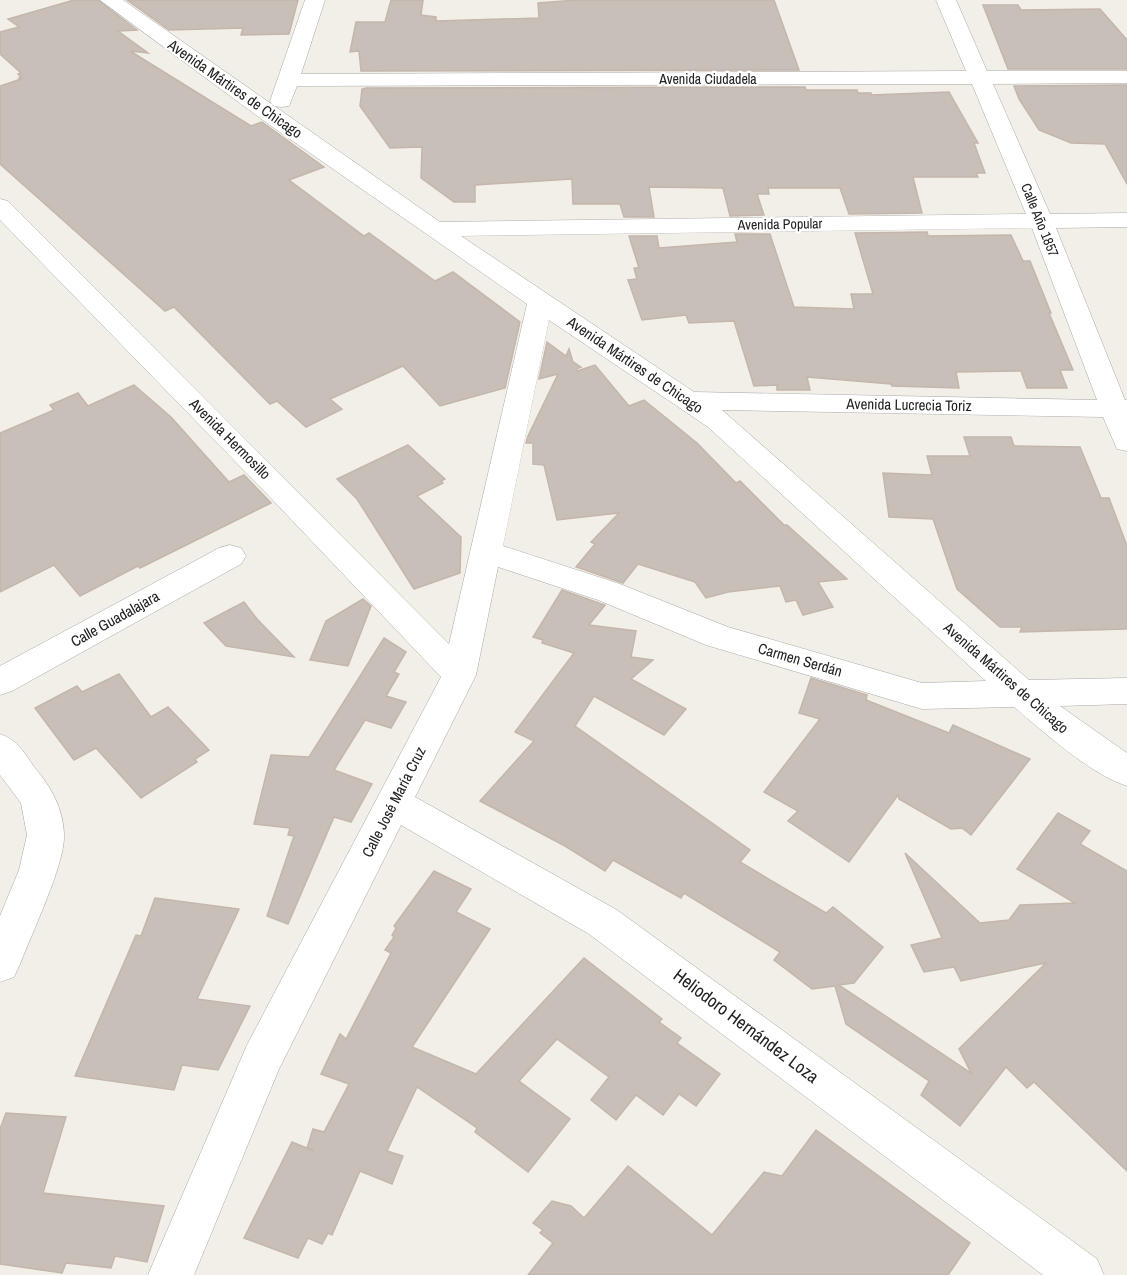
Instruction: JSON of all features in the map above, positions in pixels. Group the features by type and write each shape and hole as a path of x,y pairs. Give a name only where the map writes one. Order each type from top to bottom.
{"street":[{"name":"Avenida Mártires de Chicago","path":"110,0 434,229 718,421 1020,692 1065,730 1127,772"},
{"path":"275,118 315,0"},
{"name":"Calle Año 1857","path":"946,0 1041,220 1123,423"},
{"name":"Avenida Ciudadela","path":"289,80 1127,77"},
{"name":"Avenida Hermosillo","path":"0,206 278,487 459,675"},
{"name":"Avenida Popular","path":"434,229 1127,220"},
{"name":"Calle José María Cruz","path":"171,1275 262,1059 459,675 540,302"},
{"name":"Avenida Lucrecia Toriz","path":"690,400 1123,423"},
{"name":"Avenida Lucrecia Toriz","path":"718,421 1123,423"},
{"name":"Carmen Serdán","path":"486,552 609,592 718,636 922,696 1127,691"},
{"name":"Calle Guadalajara","path":"0,682 230,556"},
{"path":"0,748 38,798 46,835 38,870 0,964"},
{"name":"Heliodoro Hernández Loza","path":"393,803 603,922 1081,1275"}],"building":[{"path":"74,0 98,0 137,30 118,31 148,53 130,51 251,126 262,122 324,167 289,180 364,236 369,233 435,281 453,272 520,322 505,388 440,406 403,366 330,399 342,409 306,427 277,401 270,404 174,307 165,311 0,164 0,86 21,79 18,74 21,73 0,54 0,32 19,27 8,19"},
{"path":"127,0 298,0 289,34 241,35 243,28 169,30"},
{"path":"391,0 423,0 421,15 436,17 436,21 539,18 538,3 577,0 774,0 799,70 361,71 359,51 350,52 356,22 385,22"},
{"path":"983,5 1018,5 1021,10 1100,9 1127,40 1127,69 1008,69"},
{"path":"1127,85 1127,184 1105,144 1071,143 1039,130 1019,99 1014,86"},
{"path":"805,87 806,90 857,90 858,93 871,93 871,95 949,92 978,143 974,143 985,173 976,173 978,177 913,177 922,213 849,214 840,188 768,188 769,194 757,194 764,215 730,216 723,188 649,187 654,217 624,217 620,204 573,204 572,179 475,185 475,202 454,202 421,178 422,147 390,148 360,106 362,89 366,88"},
{"path":"927,232 928,236 1011,235 1023,261 1030,261 1073,370 1060,370 1067,388 1027,388 1021,371 956,372 959,388 892,386 891,384 807,377 810,390 777,390 777,385 754,386 734,321 689,323 686,315 642,320 628,280 637,279 634,268 639,268 629,236 657,236 659,248 737,242 735,234 770,234 794,307 854,309 851,294 873,294 855,233"},
{"path":"547,342 566,356 569,349 573,362 581,367 576,369 577,371 595,365 629,406 644,400 697,443 736,483 740,481 784,525 787,525 847,579 818,582 833,607 803,615 796,600 786,602 780,586 728,592 706,598 695,582 638,564 623,583 576,567 595,544 591,542 619,513 557,520 544,465 533,464 533,443 526,443 558,374 539,379"},
{"path":"134,385 171,417 229,482 244,475 271,503 80,596 54,565 0,592 0,433 54,410 50,405 78,393 88,406"},
{"path":"964,437 1011,437 1014,446 1080,447 1101,498 1109,498 1127,546 1127,629 1020,632 1022,627 1000,627 957,589 933,519 889,517 883,473 932,475 927,456 970,456"},
{"path":"408,445 445,479 441,481 443,483 417,496 461,537 460,573 414,589 357,499 337,479"},
{"path":"562,590 605,605 589,625 636,631 631,657 653,660 631,679 686,709 664,735 594,696 575,726 750,850 740,862 826,913 833,907 883,947 854,983 839,985 971,1073 959,1049 1046,963 961,981 954,967 924,972 911,945 942,938 905,853 980,923 1009,920 1020,905 1075,903 1017,869 1058,813 1090,831 1080,844 1127,871 1127,1171 1034,1082 1027,1088 1006,1067 960,1126 921,1095 929,1081 846,1024 835,986 812,989 774,960 780,952 684,893 681,898 613,860 605,871 565,846 480,801 534,741 515,732 574,653 542,643 543,640 533,637"},
{"path":"363,599 371,606 348,666 310,660 326,621"},
{"path":"244,602 257,619 294,657 226,646 204,623"},
{"path":"384,638 406,652 394,672 399,674 386,696 406,702 391,728 365,720 334,770 372,784 351,822 334,817 288,924 267,916 294,836 288,835 290,828 254,824 271,755 309,757"},
{"path":"119,674 151,717 168,707 209,750 195,759 197,762 141,798 96,748 74,760 35,708 77,686 82,692"},
{"path":"811,678 867,695 866,700 949,733 953,725 1030,759 971,835 962,828 951,829 899,799 898,795 849,862 788,821 798,811 764,792 820,719 799,713"},
{"path":"434,871 471,889 456,912 490,929 412,1047 476,1074 584,958 662,1019 659,1022 681,1038 677,1043 720,1074 696,1106 679,1094 663,1115 636,1095 616,1120 591,1100 609,1077 557,1039 519,1081 570,1119 528,1172 475,1132 477,1128 417,1087 387,1151 403,1156 392,1184 360,1171 332,1235 328,1233 322,1244 308,1238 298,1258 244,1238 292,1142 314,1151 307,1148 313,1129 324,1132 349,1084 321,1074 340,1034 346,1039 391,953 385,950 394,937 392,935 396,928 394,926"},
{"path":"155,898 239,909 197,999 250,1006 218,1070 182,1065 174,1090 75,1076 136,935 141,936"},
{"path":"6,1113 66,1117 43,1193 164,1206 147,1262 115,1256 111,1268 66,1263 62,1273 0,1264 0,1129"},
{"path":"816,1130 970,1243 948,1275 528,1275 553,1243 540,1233 543,1230 533,1223 552,1201 571,1206 584,1218 628,1166 712,1235 764,1172 782,1176"}]}
